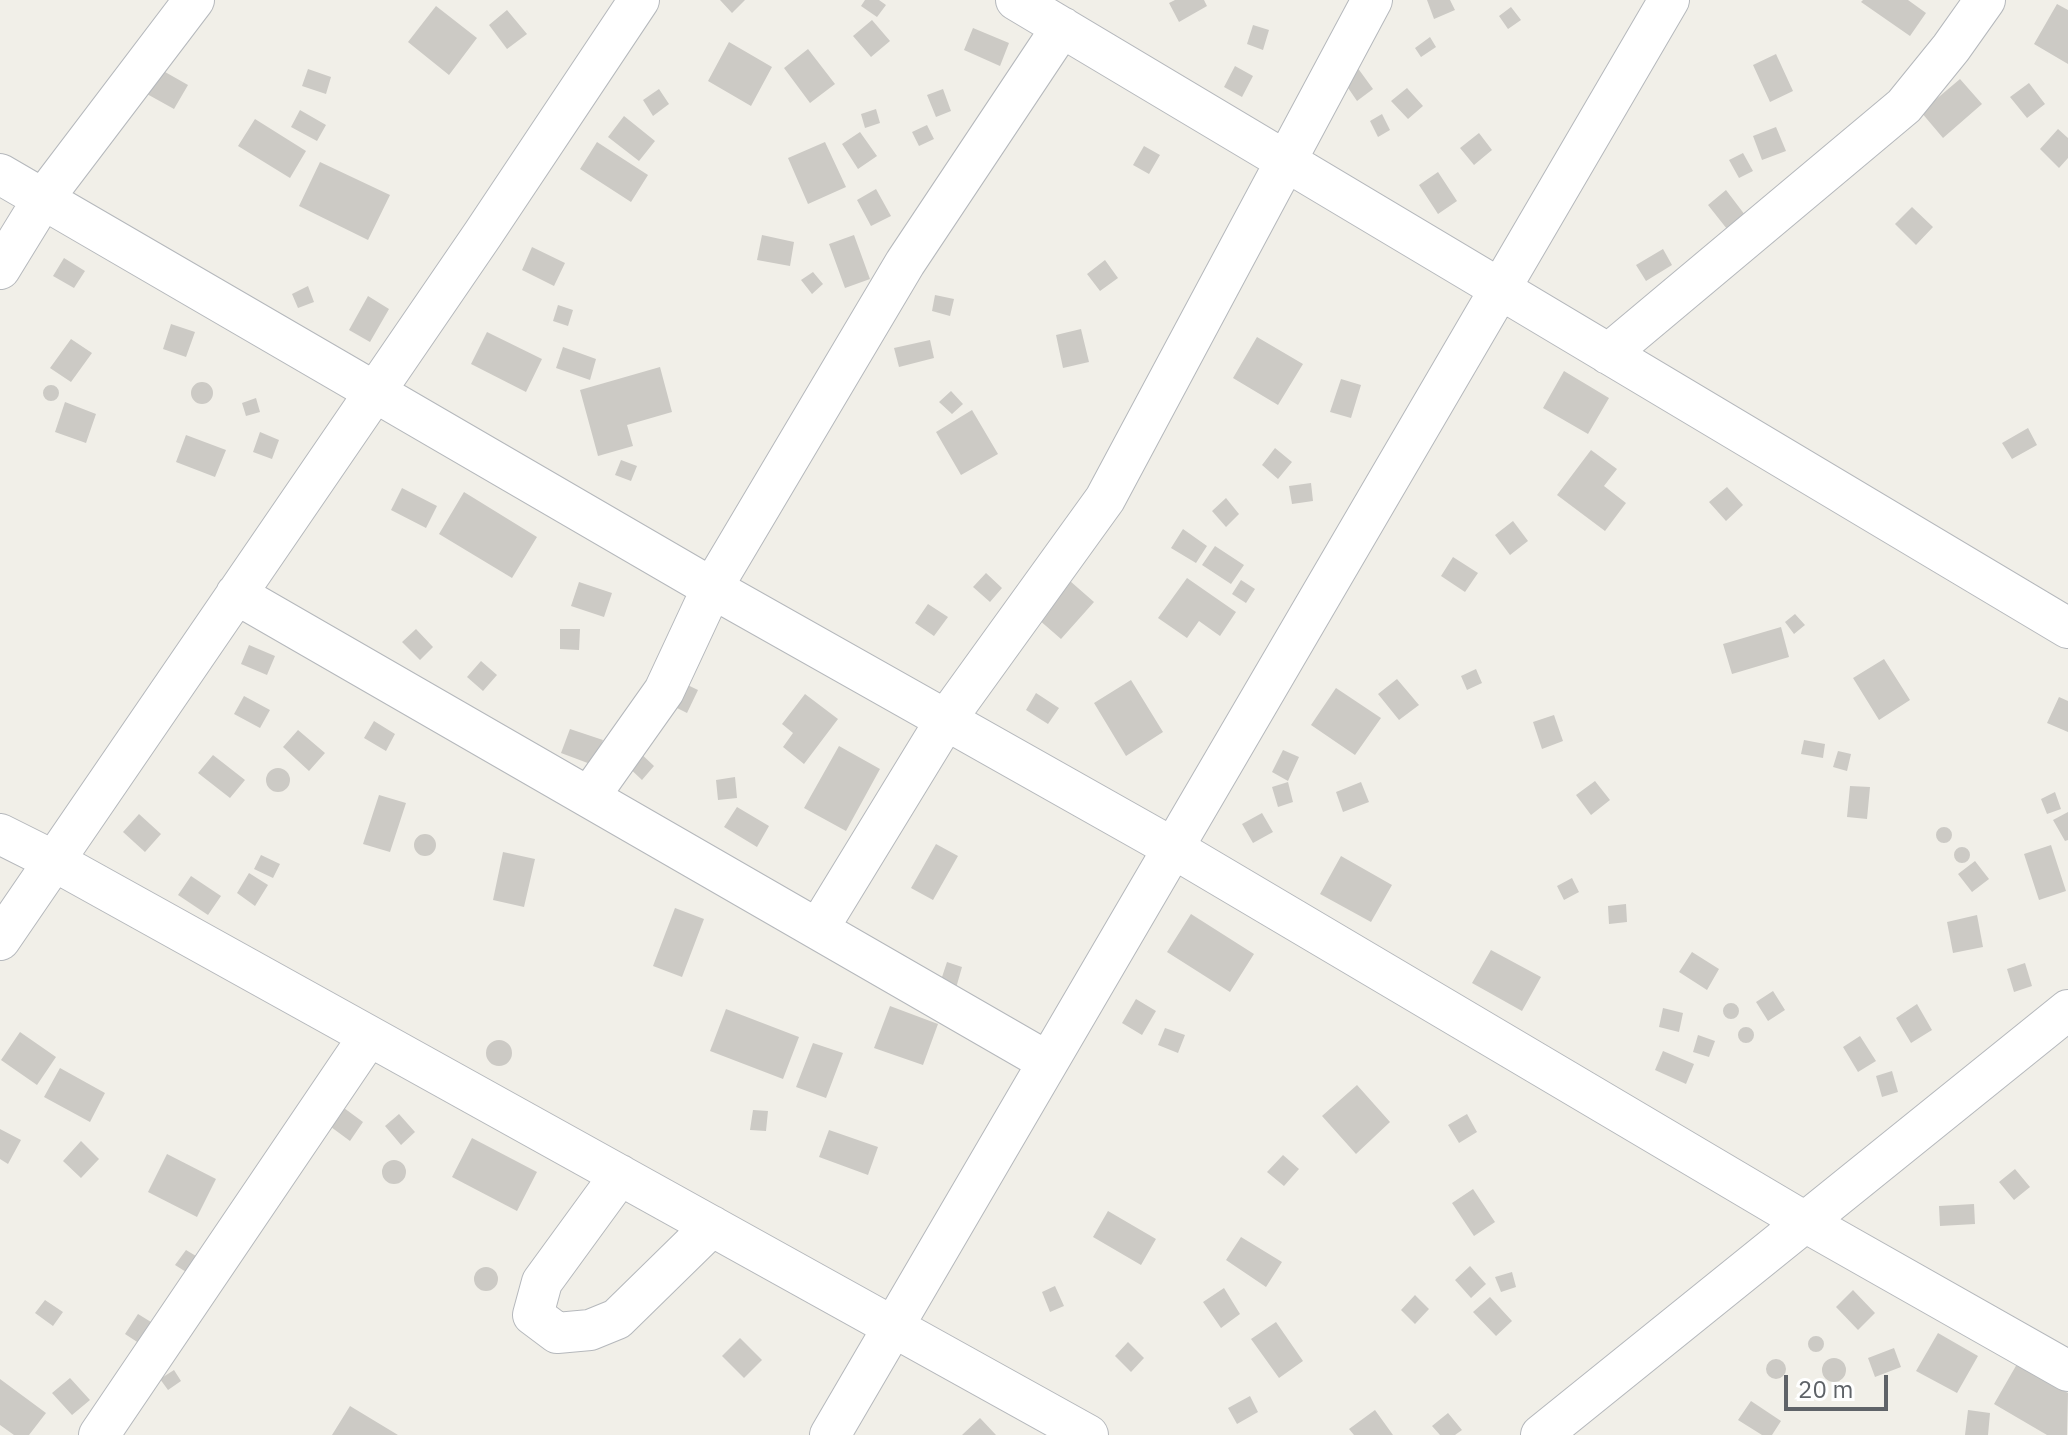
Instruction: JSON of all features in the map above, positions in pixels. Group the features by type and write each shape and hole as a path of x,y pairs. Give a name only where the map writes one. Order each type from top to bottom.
{"street":[{"path":"0,269 43,199 194,0"},
{"path":"0,940 639,0"},
{"path":"1016,0 2068,628"},
{"path":"818,929 947,718 1105,499 1372,0"},
{"path":"830,1435 1669,0"},
{"path":"1608,354 1904,106 1985,0"},
{"path":"589,797 664,691 712,588 905,263 1062,27"},
{"path":"0,174 712,588 1173,848 1805,1222 2068,1371"},
{"path":"236,594 1048,1062"},
{"path":"0,834 54,861 1088,1435"},
{"path":"1541,1435 2068,1010"},
{"path":"99,1435 369,1036"},
{"path":"620,1175 542,1282 533,1315 557,1333 590,1330 617,1319 712,1226"}],"building":[{"path":"720,0 745,0 732,13"},
{"path":"865,0 879,0 886,5 877,17 861,6"},
{"path":"1175,0 1204,0 1207,6 1179,22 1169,3"},
{"path":"1427,0 1450,0 1455,10 1434,19"},
{"path":"1908,0 1926,13 1910,36 1861,2"},
{"path":"2057,4 2068,10 2068,64 2034,44"},
{"path":"436,6 477,38 449,75 408,42"},
{"path":"1511,7 1521,20 1508,29 1499,16"},
{"path":"507,10 527,34 507,49 489,25"},
{"path":"872,20 890,41 871,57 853,36"},
{"path":"1253,25 1269,30 1263,50 1247,44"},
{"path":"973,28 1009,43 1000,66 964,50"},
{"path":"1430,37 1436,47 1421,57 1415,48"},
{"path":"729,42 772,67 751,106 708,81"},
{"path":"808,49 835,84 810,103 784,68"},
{"path":"1776,54 1793,91 1770,102 1753,65"},
{"path":"151,64 188,85 174,109 138,89"},
{"path":"1235,66 1253,76 1242,97 1224,87"},
{"path":"1357,67 1373,89 1357,101 1342,79"},
{"path":"308,69 331,77 326,94 302,86"},
{"path":"1960,79 1982,104 1943,138 1921,112"},
{"path":"2029,83 2045,104 2027,118 2010,97"},
{"path":"1407,88 1423,106 1408,119 1391,101"},
{"path":"659,89 669,104 653,116 643,100"},
{"path":"943,89 951,111 936,117 927,95"},
{"path":"876,109 880,123 865,128 861,114"},
{"path":"300,110 326,125 317,141 291,127"},
{"path":"1382,114 1390,130 1378,137 1370,121"},
{"path":"624,116 655,141 639,161 608,137"},
{"path":"255,119 306,151 290,178 238,146"},
{"path":"927,125 934,139 919,146 912,132"},
{"path":"1776,127 1786,151 1762,160 1753,136"},
{"path":"2058,129 2068,138 2068,158 2059,168 2040,149"},
{"path":"860,132 877,156 858,169 842,144"},
{"path":"1479,133 1492,150 1474,165 1460,148"},
{"path":"597,142 648,175 631,202 580,169"},
{"path":"825,142 846,187 808,204 788,158"},
{"path":"1144,146 1160,155 1149,174 1133,165"},
{"path":"1743,153 1753,171 1739,178 1729,160"},
{"path":"320,162 390,195 368,240 299,206"},
{"path":"1438,172 1457,201 1438,214 1419,185"},
{"path":"876,189 891,216 871,226 857,200"},
{"path":"1726,190 1745,215 1727,229 1708,205"},
{"path":"1912,207 1933,227 1916,245 1895,224"},
{"path":"762,235 794,242 790,266 757,260"},
{"path":"854,235 870,279 845,288 829,244"},
{"path":"532,247 565,263 554,286 522,270"},
{"path":"1663,249 1672,265 1646,281 1636,265"},
{"path":"64,258 85,271 74,288 53,276"},
{"path":"1105,260 1118,278 1100,291 1087,274"},
{"path":"813,272 823,284 812,294 801,280"},
{"path":"308,286 314,302 298,308 292,294"},
{"path":"935,295 954,299 950,316 932,311"},
{"path":"368,296 389,309 370,342 349,330"},
{"path":"558,305 573,310 568,326 553,321"},
{"path":"171,324 195,332 186,357 163,349"},
{"path":"1081,329 1089,362 1063,368 1056,335"},
{"path":"487,332 542,359 526,392 471,364"},
{"path":"1257,337 1303,364 1278,405 1233,378"},
{"path":"71,339 92,353 71,382 50,368"},
{"path":"930,340 934,358 899,367 894,348"},
{"path":"563,347 596,359 590,380 556,368"},
{"path":"660,367 672,412 627,425 633,446 598,456 580,390"},
{"path":"1564,371 1609,398 1588,434 1543,408"},
{"path":"1341,379 1361,385 1351,418 1330,412"},
{"path":"202,382 210,385 213,393 210,401 202,404 194,401 191,393 194,385"},
{"path":"48,385 54,385 59,393 57,399 48,401 43,396 43,390"},
{"path":"951,391 963,404 952,414 939,402"},
{"path":"256,398 260,412 246,416 242,403"},
{"path":"65,402 96,414 86,443 55,432"},
{"path":"972,410 998,454 961,475 936,432"},
{"path":"2028,428 2037,445 2012,459 2002,443"},
{"path":"260,432 279,440 272,459 253,452"},
{"path":"186,435 226,450 215,477 176,462"},
{"path":"1275,448 1292,462 1278,479 1262,465"},
{"path":"1591,450 1617,469 1604,486 1626,503 1605,531 1557,495"},
{"path":"621,460 637,466 631,481 615,475"},
{"path":"1311,483 1313,501 1292,504 1289,486"},
{"path":"1727,487 1743,505 1726,521 1709,502"},
{"path":"402,488 437,506 426,528 391,510"},
{"path":"464,492 537,537 512,578 439,534"},
{"path":"1226,498 1239,514 1226,527 1212,511"},
{"path":"1513,521 1528,541 1510,555 1495,535"},
{"path":"1183,529 1207,546 1196,563 1171,548"},
{"path":"1215,546 1244,565 1231,584 1202,565"},
{"path":"1453,557 1478,573 1465,592 1441,576"},
{"path":"986,573 1002,588 990,602 973,587"},
{"path":"1187,578 1236,612 1220,636 1199,621 1187,638 1158,618"},
{"path":"1241,580 1255,589 1246,603 1232,594"},
{"path":"1070,581 1094,602 1061,639 1038,619"},
{"path":"579,582 612,593 604,617 571,606"},
{"path":"928,604 948,617 934,636 915,623"},
{"path":"1795,614 1805,625 1794,634 1785,622"},
{"path":"1781,627 1789,657 1732,674 1723,644"},
{"path":"416,629 433,647 420,660 402,642"},
{"path":"560,629 580,629 579,650 560,649"},
{"path":"249,645 275,656 267,675 241,664"},
{"path":"1884,659 1910,700 1879,720 1853,678"},
{"path":"481,661 497,675 483,691 467,677"},
{"path":"1476,669 1482,683 1467,690 1461,676"},
{"path":"1397,679 1419,705 1399,720 1378,694"},
{"path":"677,680 698,690 687,713 667,703"},
{"path":"1131,680 1163,732 1126,756 1094,703"},
{"path":"1336,688 1381,718 1355,755 1311,725"},
{"path":"1036,693 1059,708 1048,724 1026,710"},
{"path":"805,694 838,719 804,764 783,747 793,733 782,724"},
{"path":"244,696 270,710 260,728 234,714"},
{"path":"2059,697 2068,701 2068,732 2047,723"},
{"path":"1554,715 1563,741 1542,749 1533,722"},
{"path":"374,721 395,734 386,751 364,738"},
{"path":"570,729 603,740 593,765 561,753"},
{"path":"298,730 325,753 309,771 283,747"},
{"path":"1804,740 1825,744 1823,758 1801,754"},
{"path":"839,746 880,769 846,831 804,808"},
{"path":"636,749 654,766 642,780 624,763"},
{"path":"1283,750 1299,757 1288,781 1272,772"},
{"path":"1838,751 1851,754 1847,771 1833,767"},
{"path":"213,755 245,780 230,798 198,773"},
{"path":"278,768 289,775 290,780 283,791 278,792 267,785 266,780 273,769"},
{"path":"735,777 737,798 718,800 716,780"},
{"path":"1595,781 1610,800 1591,815 1576,795"},
{"path":"1288,782 1293,802 1278,807 1272,787"},
{"path":"1361,782 1369,802 1343,812 1336,792"},
{"path":"1850,786 1870,787 1867,819 1847,817"},
{"path":"2055,792 2061,809 2047,814 2041,799"},
{"path":"379,795 406,803 390,852 363,844"},
{"path":"737,807 769,826 757,847 724,827"},
{"path":"2068,812 2068,840 2065,841 2053,820"},
{"path":"1262,813 1273,832 1253,843 1242,824"},
{"path":"139,814 161,834 145,852 123,832"},
{"path":"1944,827 1952,835 1944,843 1936,835"},
{"path":"425,834 433,837 436,845 433,853 425,856 417,853 414,845 417,837"},
{"path":"936,844 958,856 933,900 911,888"},
{"path":"2051,845 2066,891 2039,900 2024,854"},
{"path":"1959,847 1965,847 1970,855 1968,861 1959,863 1954,858 1954,852"},
{"path":"503,852 535,859 524,907 493,900"},
{"path":"261,855 280,864 273,878 254,869"},
{"path":"1341,856 1392,885 1371,922 1320,894"},
{"path":"1975,861 1989,879 1972,892 1958,874"},
{"path":"249,873 268,885 255,906 237,893"},
{"path":"191,876 221,896 208,915 178,895"},
{"path":"1572,878 1579,892 1564,900 1557,886"},
{"path":"1626,904 1627,922 1609,924 1608,906"},
{"path":"675,908 704,919 682,977 653,966"},
{"path":"1191,914 1254,954 1230,992 1167,952"},
{"path":"1977,915 1983,947 1953,953 1947,922"},
{"path":"1491,950 1541,977 1522,1011 1472,983"},
{"path":"1692,952 1719,969 1707,990 1679,972"},
{"path":"947,962 962,967 956,988 940,983"},
{"path":"2025,963 2032,986 2014,992 2007,969"},
{"path":"1773,991 1785,1010 1768,1021 1756,1002"},
{"path":"1136,999 1156,1011 1142,1035 1122,1023"},
{"path":"1728,1003 1734,1003 1739,1011 1737,1017 1728,1019 1723,1014 1723,1008"},
{"path":"1917,1004 1932,1030 1911,1043 1896,1018"},
{"path":"890,1006 938,1024 923,1065 874,1048"},
{"path":"1663,1008 1683,1013 1679,1032 1659,1027"},
{"path":"726,1009 799,1037 783,1079 710,1051"},
{"path":"1743,1027 1749,1027 1754,1035 1752,1041 1743,1043 1738,1038 1738,1032"},
{"path":"1165,1028 1185,1035 1178,1053 1158,1045"},
{"path":"20,1032 56,1057 37,1085 1,1060"},
{"path":"1698,1035 1715,1041 1709,1057 1693,1052"},
{"path":"1860,1036 1876,1061 1858,1072 1843,1047"},
{"path":"499,1040 508,1044 512,1053 508,1062 499,1066 490,1062 486,1053 490,1044"},
{"path":"813,1043 843,1053 826,1098 796,1087"},
{"path":"1663,1051 1694,1064 1686,1084 1655,1070"},
{"path":"60,1068 105,1093 90,1122 44,1097"},
{"path":"1892,1071 1898,1092 1882,1097 1876,1076"},
{"path":"1357,1085 1390,1122 1356,1154 1322,1116"},
{"path":"344,1108 363,1122 350,1141 331,1127"},
{"path":"753,1110 768,1111 766,1131 750,1130"},
{"path":"399,1114 415,1132 401,1145 385,1126"},
{"path":"1467,1114 1477,1132 1459,1143 1448,1125"},
{"path":"0,1129 21,1140 8,1164 0,1159"},
{"path":"829,1130 878,1147 868,1175 819,1157"},
{"path":"472,1138 537,1172 517,1211 452,1177"},
{"path":"81,1141 99,1159 81,1178 63,1161"},
{"path":"167,1154 216,1179 197,1217 148,1192"},
{"path":"1283,1155 1299,1169 1284,1186 1267,1172"},
{"path":"394,1160 402,1164 406,1172 402,1180 394,1184 386,1180 382,1172 386,1164"},
{"path":"2015,1169 2030,1187 2014,1200 1999,1182"},
{"path":"1473,1189 1495,1222 1474,1236 1452,1203"},
{"path":"1974,1204 1975,1224 1940,1226 1939,1206"},
{"path":"1108,1211 1156,1239 1141,1265 1093,1237"},
{"path":"1241,1237 1282,1262 1266,1287 1226,1260"},
{"path":"186,1250 201,1259 191,1275 175,1265"},
{"path":"1470,1266 1486,1284 1471,1298 1455,1280"},
{"path":"486,1267 494,1271 498,1279 494,1287 486,1291 478,1287 474,1279 478,1271"},
{"path":"1512,1272 1516,1287 1501,1292 1495,1277"},
{"path":"1055,1286 1064,1306 1050,1312 1042,1292"},
{"path":"1224,1288 1240,1314 1221,1328 1203,1302"},
{"path":"1853,1290 1875,1313 1858,1330 1836,1307"},
{"path":"1415,1295 1429,1309 1415,1324 1401,1310"},
{"path":"1490,1297 1512,1321 1496,1336 1473,1312"},
{"path":"45,1300 63,1312 53,1326 35,1313"},
{"path":"138,1314 164,1330 151,1351 125,1334"},
{"path":"1276,1322 1303,1361 1279,1378 1251,1339"},
{"path":"1938,1333 1978,1356 1957,1393 1916,1371"},
{"path":"1813,1336 1819,1336 1824,1344 1822,1350 1813,1352 1808,1347 1808,1341"},
{"path":"740,1338 762,1360 744,1378 722,1356"},
{"path":"1128,1342 1144,1358 1131,1372 1115,1356"},
{"path":"1894,1348 1901,1367 1875,1377 1868,1358"},
{"path":"1834,1358 1842,1362 1846,1370 1842,1378 1834,1382 1826,1378 1822,1370 1826,1362"},
{"path":"1776,1359 1783,1362 1786,1369 1783,1376 1776,1379 1769,1376 1766,1369 1769,1362"},
{"path":"2017,1364 2068,1393 2067,1435 2047,1435 1994,1404"},
{"path":"174,1370 181,1381 168,1390 160,1379"},
{"path":"70,1378 90,1400 72,1415 52,1393"},
{"path":"0,1379 46,1413 29,1435 14,1435 0,1425"},
{"path":"1250,1396 1258,1412 1237,1424 1228,1408"},
{"path":"1751,1401 1781,1421 1772,1435 1762,1435 1738,1420"},
{"path":"350,1406 398,1435 332,1435"},
{"path":"1375,1410 1393,1435 1354,1435 1349,1429"},
{"path":"1968,1410 1990,1413 1988,1435 1965,1435"},
{"path":"1448,1413 1462,1430 1455,1435 1440,1435 1432,1426"},
{"path":"980,1418 996,1435 962,1435"}]}
